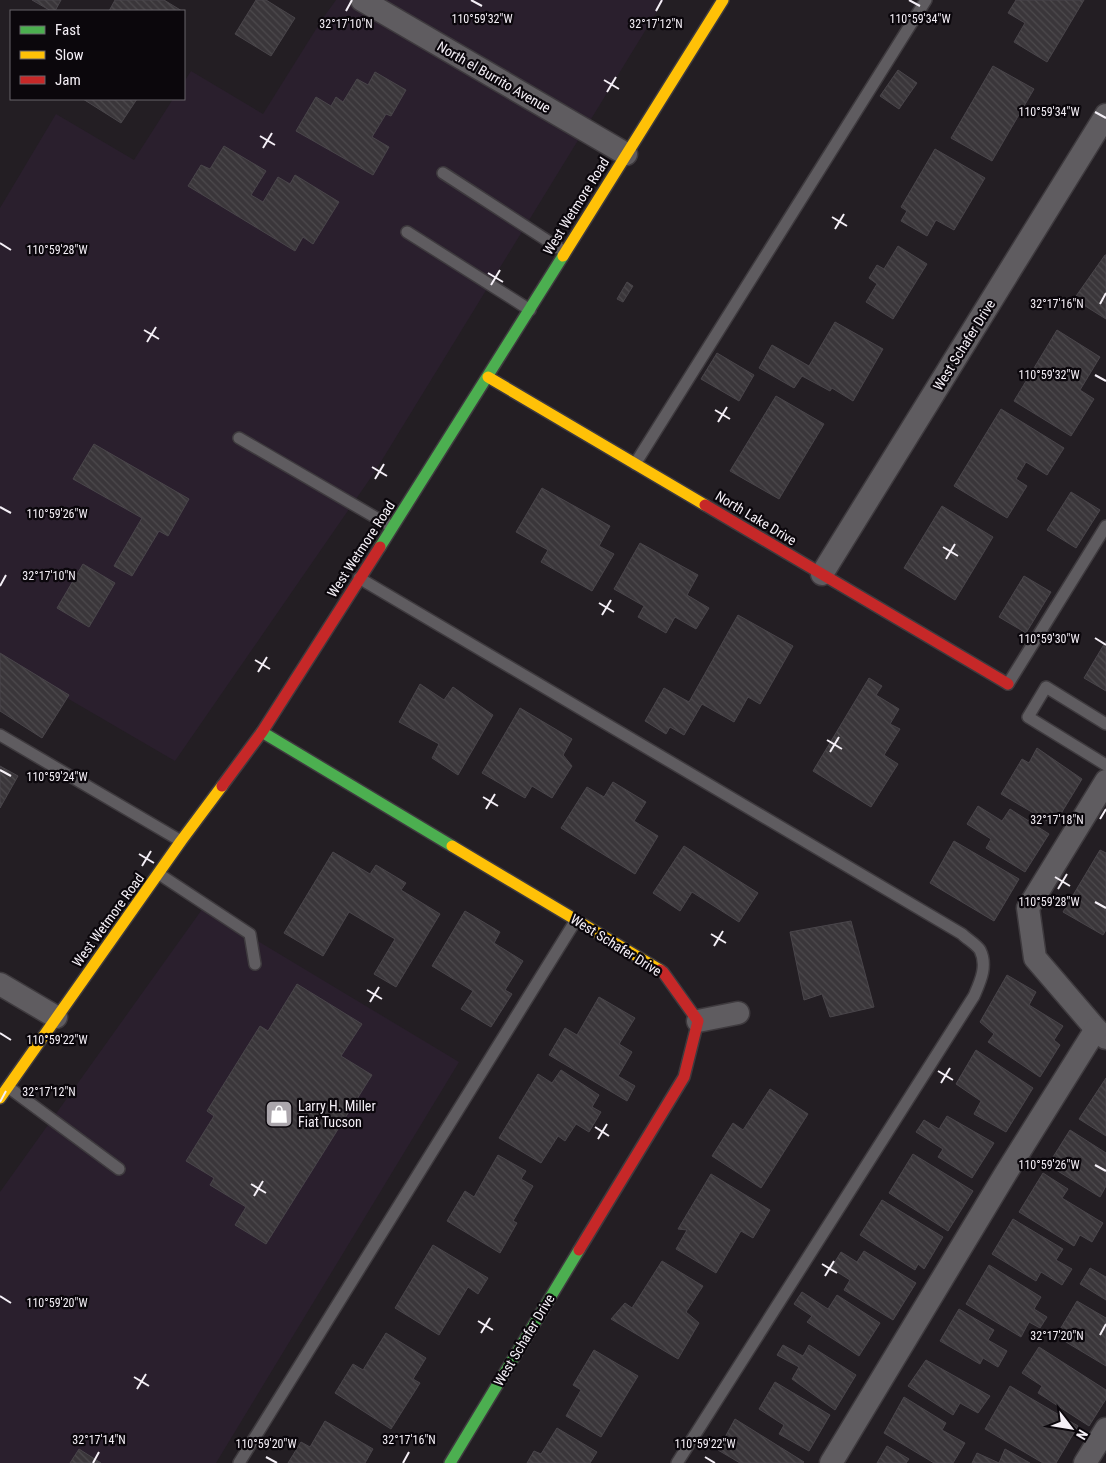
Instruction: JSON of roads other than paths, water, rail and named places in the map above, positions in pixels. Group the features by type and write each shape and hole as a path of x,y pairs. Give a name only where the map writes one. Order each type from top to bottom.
{"street":[{"name":"North el Burrito Avenue","path":"362,0 626,154"},
{"name":"West Wetmore Road","path":"0,1098 56,1017 262,732 488,377 723,0"},
{"name":"West Schafer Drive","path":"822,574 1106,115"},
{"name":"North Lake Drive","path":"488,377 1008,684"},
{"name":"West Schafer Drive","path":"262,732 663,972 698,1021 684,1077 450,1463"},
{"path":"831,1463 1006,1173 1101,1034 1034,958 1028,908 1106,781"},
{"path":"0,984 56,1017"},
{"path":"698,1021 738,1013"},
{"path":"1085,1463 1106,1429"}],"lane":[{"path":"635,464 926,0"},
{"path":"443,173 565,252"},
{"path":"407,232 530,310"},
{"path":"238,438 392,527"},
{"path":"1008,684 1106,526"},
{"path":"359,578 954,929 979,949 983,962 982,979 974,996 677,1463"},
{"path":"1106,724 1046,687 1028,717 1106,765"},
{"path":"0,735 182,841"},
{"path":"159,874 250,934 255,964"},
{"path":"239,1463 576,920"},
{"path":"8,1086 119,1169"}],"place":[{"name":"Larry H. Miller Fiat Tucson","path":"279,1114"}]}
